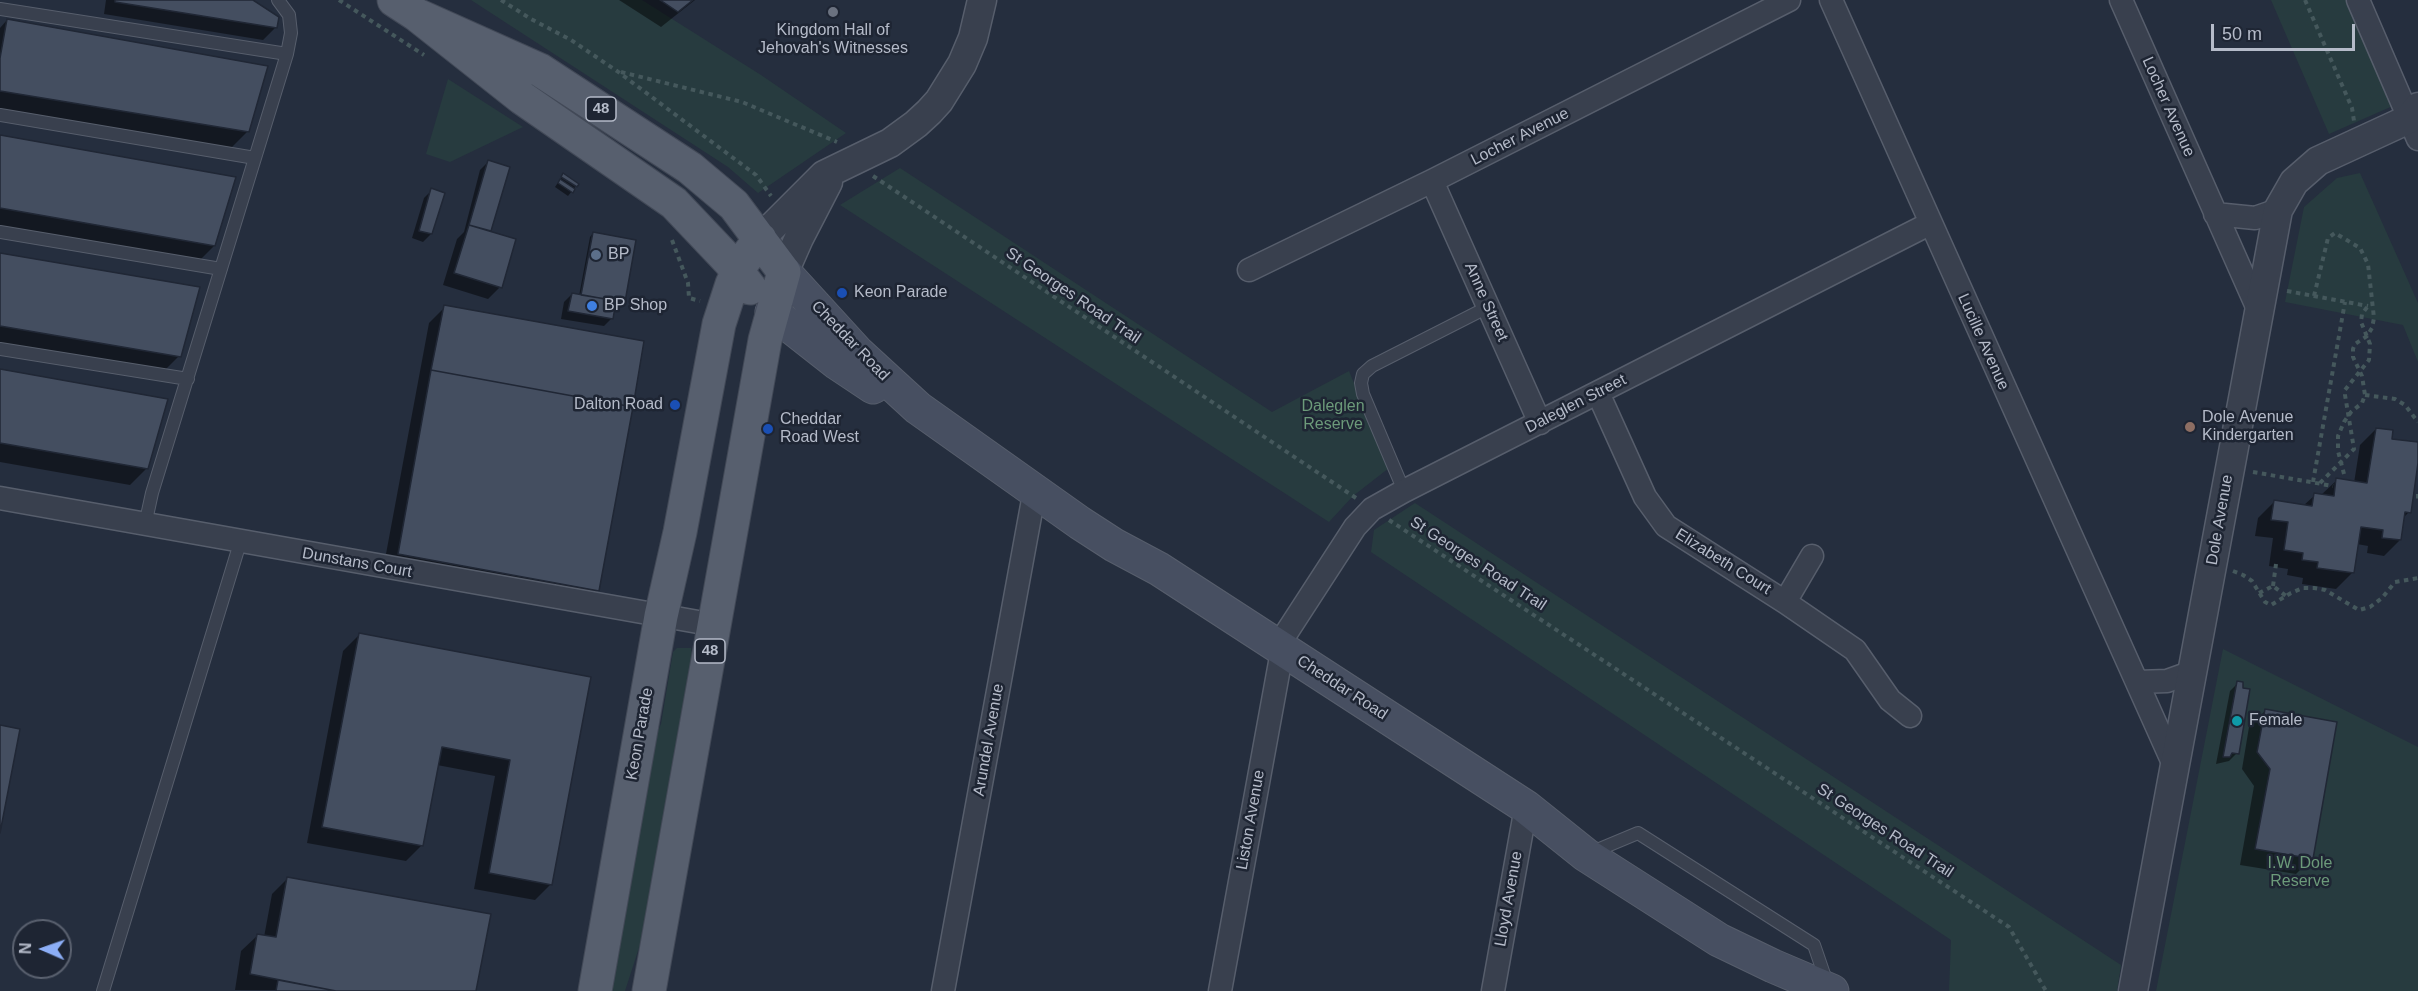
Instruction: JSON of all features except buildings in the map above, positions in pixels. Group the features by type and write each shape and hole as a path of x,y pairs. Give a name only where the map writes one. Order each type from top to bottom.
{"main road":[{"name":"48","path":"406,8 540,70 655,144 725,196 747,220 784,272 772,312 649,991"},
{"name":"48","path":"406,8 522,98 674,203 738,271"},
{"name":"Keon Parade","path":"595,991 661,616 680,532 719,324 738,271 760,239"},
{"path":"738,271 772,312"},
{"name":"Cheddar Road","path":"784,272 858,353 918,408 1035,489 1078,507 1108,524 1159,569 1526,807 1597,850 1719,940 1831,991"},
{"name":"Cheddar Road","path":"772,312 837,363 881,392 918,408"}],"street":[{"path":"840,154 868,156 916,124 939,100 957,74 969,49 982,0"},
{"name":"Locher Avenue","path":"1249,270 1432,181 1789,0"},
{"name":"Lucille Avenue","path":"1830,0 2174,765"},
{"name":"Locher Avenue","path":"2121,0 2215,214 2260,300"},
{"path":"2358,0 2415,121"},
{"name":"Dole Avenue","path":"2133,991 2278,210 2294,182 2318,161 2359,142 2415,121"},
{"path":"760,239 840,154"},
{"path":"784,272 840,154"},
{"name":"Anne Street","path":"1432,181 1540,423"},
{"path":"2215,214 2255,218 2278,210"},
{"name":"Daleglen Street","path":"1283,649 1285,634 1355,527 1372,509 1929,224"},
{"name":"Elizabeth Court","path":"1598,393 1644,497 1666,526 1855,650 1890,700 1910,716"},
{"name":"Arundel Avenue","path":"944,991 1035,489"},
{"name":"Dunstans Court","path":"0,498 240,543 715,625"},
{"name":"Elizabeth Court","path":"1785,602 1812,556"},
{"name":"Liston Avenue","path":"1220,991 1283,649"},
{"path":"2137,682 2167,681 2192,672"},
{"name":"Lloyd Avenue","path":"1492,991 1526,807"}],"lane":[{"path":"145,525 152,493 287,54 291,33 290,15 280,0"},
{"path":"0,9 287,54"},
{"path":"0,115 255,158"},
{"path":"0,232 221,269"},
{"path":"1404,491 1363,394 1360,383 1363,374 1372,366 1488,307"},
{"path":"0,349 188,379"},
{"path":"103,991 240,543"},
{"name":"Cheddar Road","path":"1597,850 1638,833 1814,945 1831,991"}],"path":[{"path":"501,0 571,40 617,71 756,175 782,215"},
{"path":"2305,0 2352,108 2359,142"},
{"path":"617,71 751,105 840,154"},
{"name":"St Georges Road Trail","path":"875,178 1372,509 2009,927 2046,991"},
{"path":"2314,296 2328,238 2335,233 2360,248 2368,264 2372,328 2367,336 2355,344 2353,349 2353,357 2361,373 2365,395 2362,403 2349,416 2338,436 2344,474"},
{"path":"2260,300 2314,296 2370,307"},
{"path":"2313,482 2345,302"},
{"path":"2320,483 2354,449 2345,390 2361,373 2369,360 2371,352 2361,322 2362,314 2370,307"},
{"path":"2365,395 2396,399 2405,405 2418,422"},
{"path":"2253,471 2333,486"},
{"path":"2418,494 2418,502"},
{"path":"2273,586 2276,564"},
{"path":"2235,572 2252,581 2265,602 2271,605 2302,588 2314,588 2325,590 2359,609 2370,607 2382,598 2395,582 2418,578"},
{"path":"2259,593 2273,586"},
{"path":"2273,586 2286,596"}],"green space":[{"path":"471,0 642,0 761,75 846,133 758,193 728,167"},
{"path":"2271,0 2347,0 2395,105 2329,134"},
{"path":"448,79 523,127 450,162 426,154"},
{"name":"Daleglen Reserve","path":"900,168 1272,412 1349,371 1389,468 1353,496 1329,522 840,205"},
{"path":"2360,173 2418,303 2418,362 2403,325 2285,302 2304,207 2337,178"},
{"path":"1415,503 2121,965 2117,991 1949,991 1951,940 1371,552 1374,530"},
{"path":"677,648 691,648 693,660 646,926 625,991 608,991 645,760 661,724 673,652"},
{"name":"I.W. Dole Reserve","path":"2223,649 2418,747 2418,991 2156,991"}],"place":[{"name":"Kingdom Hall of Jehovah's Witnesses","path":"833,12"},
{"name":"BP","path":"596,255"},
{"name":"Keon Parade","path":"842,293"},
{"name":"BP Shop","path":"592,306"},
{"name":"Dalton Road","path":"675,405"},
{"name":"Dole Avenue Kindergarten","path":"2190,427"},
{"name":"Cheddar Road West","path":"768,429"},
{"name":"Female","path":"2237,721"}]}
